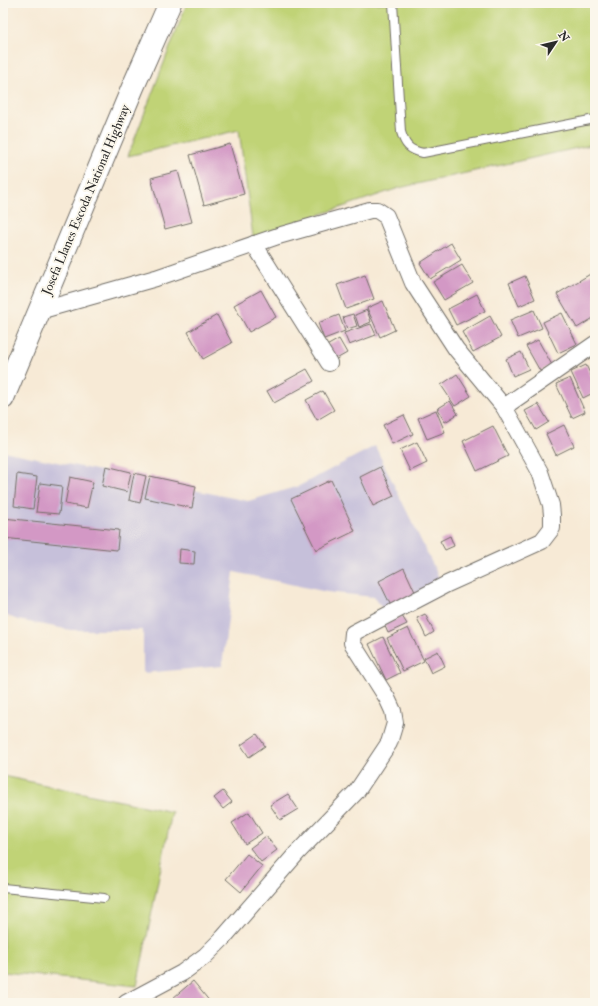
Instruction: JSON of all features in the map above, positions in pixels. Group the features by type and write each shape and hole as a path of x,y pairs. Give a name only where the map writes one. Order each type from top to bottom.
{"main road":[{"name":"Josefa Llanes Escoda National Highway","path":"3,398 170,3"}],"street":[{"path":"39,311 156,278 254,244 370,210 382,213 386,216 404,264 416,288 456,349 504,407 540,472 551,505 552,528 542,541 447,584 353,633 352,643 387,698 393,711 395,724 389,743 357,791 297,853 224,938 205,956 182,973 126,1003"},
{"path":"254,244 329,363"},
{"path":"504,407 595,344"}],"lane":[{"path":"393,3 401,132 405,144 413,151 423,153 595,119"},
{"path":"3,888 104,898"}],"shaded area":[{"path":"375,446 446,592 391,619 374,597 327,592 234,572 222,666 143,673 143,630 71,630 18,620 3,614 3,451 248,501 299,486"}],"green space":[{"path":"187,3 595,3 595,144 399,188 253,237 239,130 128,156"},
{"path":"3,776 172,812 137,986 3,972"}],"building":[{"path":"230,144 244,194 204,205 190,155"},
{"path":"178,171 192,222 165,229 151,178"},
{"path":"451,243 461,260 430,279 420,263"},
{"path":"462,265 473,283 444,300 433,282"},
{"path":"592,273 595,277 595,317 577,328 557,294"},
{"path":"365,275 374,299 346,309 337,285"},
{"path":"525,276 535,299 519,306 509,283"},
{"path":"261,290 276,317 249,332 234,305"},
{"path":"477,294 485,311 456,325 448,309"},
{"path":"383,301 395,330 380,337 367,308"},
{"path":"367,310 371,322 359,327 355,315"},
{"path":"534,310 542,328 518,338 510,320"},
{"path":"562,313 577,344 558,353 543,322"},
{"path":"353,314 357,326 347,329 343,317"},
{"path":"217,315 232,343 203,359 188,332"},
{"path":"339,315 345,331 324,339 318,323"},
{"path":"490,316 501,337 473,352 462,332"},
{"path":"371,324 376,335 349,345 344,333"},
{"path":"339,339 347,353 331,362 323,348"},
{"path":"538,340 552,365 540,371 526,346"},
{"path":"521,352 529,369 513,376 506,359"},
{"path":"586,365 595,384 595,392 583,398 571,372"},
{"path":"307,369 314,381 274,403 267,391"},
{"path":"457,374 471,396 455,406 441,385"},
{"path":"570,378 585,412 572,418 556,384"},
{"path":"323,391 334,410 317,420 306,400"},
{"path":"450,401 458,414 445,422 437,409"},
{"path":"538,404 549,422 536,430 525,411"},
{"path":"436,410 445,432 427,439 418,418"},
{"path":"404,415 413,434 392,444 383,425"},
{"path":"564,425 574,446 556,455 546,434"},
{"path":"493,426 508,456 477,471 463,441"},
{"path":"417,442 427,463 410,471 400,450"},
{"path":"106,466 131,472 127,492 102,486"},
{"path":"380,467 394,496 373,506 360,477"},
{"path":"134,473 146,476 140,503 129,500"},
{"path":"17,474 37,477 33,509 14,506"},
{"path":"150,476 196,486 192,508 145,498"},
{"path":"70,477 93,482 87,508 65,504"},
{"path":"331,480 355,531 316,550 291,499"},
{"path":"40,483 62,486 59,514 36,512"},
{"path":"3,518 119,530 117,550 3,538"},
{"path":"450,536 454,546 445,550 440,541"},
{"path":"180,549 195,551 194,564 179,563"},
{"path":"404,568 416,594 391,606 379,581"},
{"path":"425,614 434,632 426,637 417,618"},
{"path":"402,616 407,624 388,633 384,624"},
{"path":"408,628 424,661 403,671 387,638"},
{"path":"383,637 400,673 386,680 369,644"},
{"path":"438,651 445,666 431,673 424,658"},
{"path":"257,734 265,746 249,757 241,745"},
{"path":"223,791 232,802 223,809 214,798"},
{"path":"288,794 298,809 280,820 270,805"},
{"path":"249,812 262,833 245,844 232,823"},
{"path":"266,836 277,850 261,862 250,848"},
{"path":"247,854 262,866 241,892 226,879"},
{"path":"193,981 211,1003 177,1003 173,998"}]}
